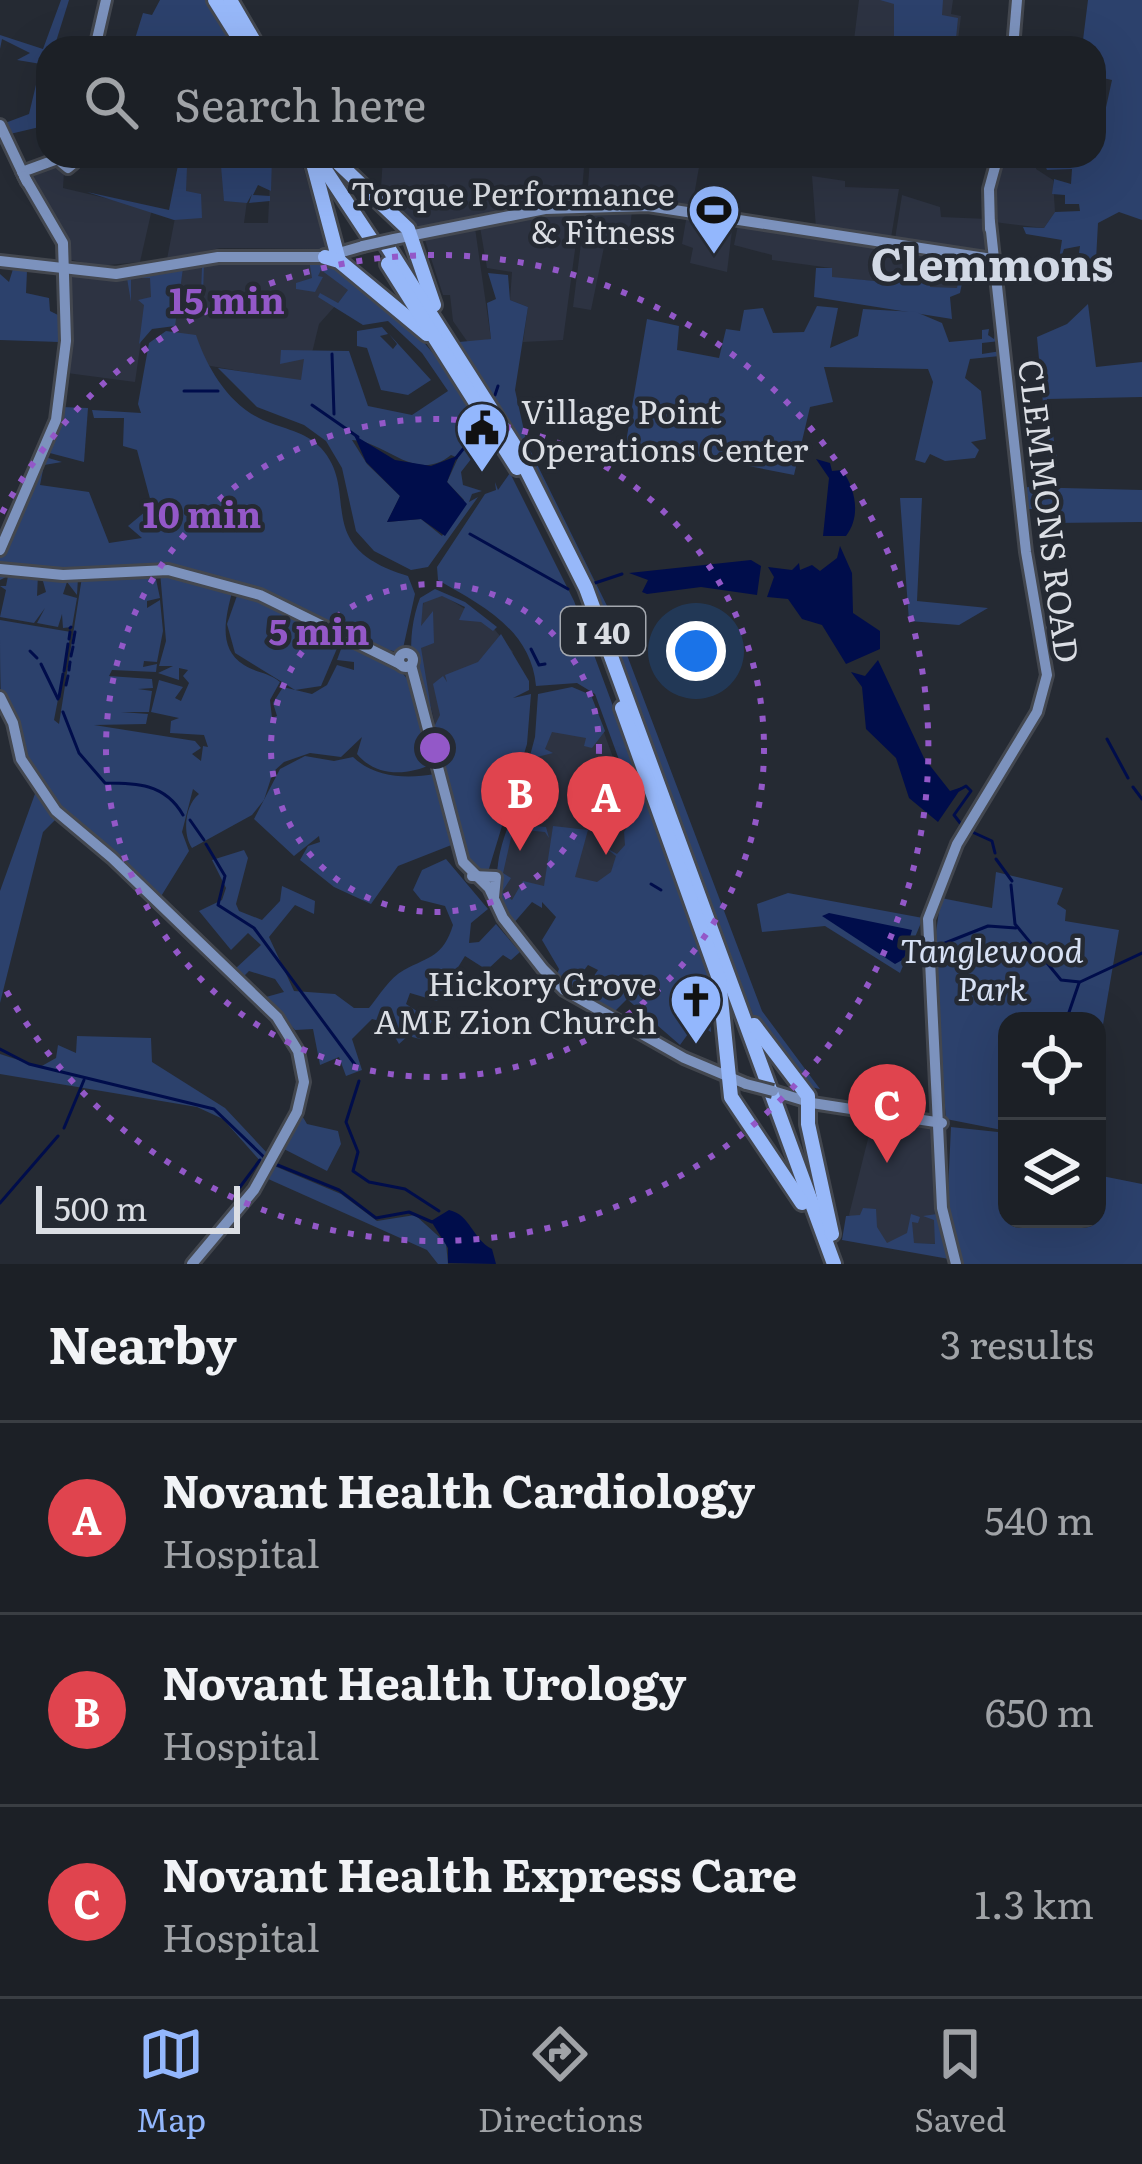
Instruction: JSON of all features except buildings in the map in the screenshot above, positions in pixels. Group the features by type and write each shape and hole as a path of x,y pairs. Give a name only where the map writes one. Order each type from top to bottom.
{"highway":[{"path":"215,0 237,36"},
{"path":"230,0 251,36"},
{"path":"316,168 332,224 332,255 445,343"},
{"name":"I 40","path":"322,168 379,242"},
{"name":"I 40","path":"336,168 379,242 514,445 584,584 837,1264"},
{"path":"341,168 411,235 445,343"},
{"name":"I 40","path":"445,343 526,483 572,577 824,1264"},
{"path":"719,979 733,1103 802,1203"},
{"path":"740,1000 790,1090 808,1099 810,1136 837,1264"},
{"path":"709,1071 723,1070 727,1062"}],"main road":[{"path":"97,36 106,0"},
{"path":"1014,36 1017,0"},
{"path":"0,125 56,232 63,267 58,397 31,478 0,547"},
{"path":"23,174 40,168"},
{"name":"CLEMMONS ROAD","path":"994,168 988,189 999,310"},
{"path":"0,259 106,269 219,252 332,255 545,209 635,206 992,261"},
{"name":"CLEMMONS ROAD","path":"956,1264 942,1212 942,1123 928,919 957,844 1037,712 1046,680 1025,553 990,222"},
{"path":"2,568 61,575 168,570 260,595 404,662 413,680 457,847 471,876 490,887 564,990 709,1071 746,1084 790,1090"},
{"path":"0,697 14,723 21,759 56,812 112,858 292,1036 303,1093 254,1190 192,1264"},
{"path":"808,1099 942,1123"}],"shaded area":[{"path":"859,0 953,0 951,14 961,16 958,36 854,36"},
{"path":"59,168 64,172 63,188 152,209 140,262 98,266 68,259 65,235 32,177"},
{"path":"185,168 222,168 225,198 247,201 244,223 268,223 271,168 303,168 327,249 220,248 167,259"},
{"path":"382,168 584,168 581,202 539,204 419,227 381,189"},
{"path":"589,168 699,168 692,207 587,203"},
{"path":"997,168 1036,168 1053,180 1055,212 1044,228 994,222 992,182"},
{"path":"812,176 845,181 845,187 899,189 891,238 816,228"},
{"path":"902,195 940,207 941,217 988,219 988,255 895,239"},
{"path":"632,210 628,250 604,247 591,310 573,307 585,211"},
{"path":"580,212 563,340 523,342 528,307 510,300 512,272 487,268 480,227 539,213"},
{"path":"687,214 733,222 727,272 690,263 693,248 682,244"},
{"path":"738,225 988,265 991,275 962,276 958,290 927,289 878,272 876,281 831,278 831,268 772,260 772,255 734,245"},
{"path":"475,228 491,339 469,344 453,321 450,295 443,295 424,237"},
{"path":"231,259 322,260 352,287 319,324 305,382 170,359 181,265"},
{"path":"151,272 154,297 147,300 135,382 67,373 72,276"},
{"path":"354,435 395,460 431,466 457,456 447,482 467,504 445,536 421,519 387,522 400,496 366,462"},
{"path":"816,459 830,463 832,471 842,470 851,486 855,512 846,536 823,536 829,478"},
{"path":"840,546 852,573 853,613 880,631 880,649 846,664 822,625 802,619 788,599 767,597 774,577 768,567 792,570 799,563 800,570 812,565 820,571 837,558"},
{"path":"751,560 761,566 757,595 701,587 647,594 642,592 648,580 629,573"},
{"path":"436,591 491,625 513,652 485,696 490,733 436,729 416,642 425,595"},
{"path":"878,660 924,758 950,791 962,787 938,822 909,798 896,758 866,729 862,687 851,672 865,676"},
{"path":"592,700 632,809 614,873 599,882 548,885 516,903 502,899 497,869 538,736"},
{"path":"829,913 912,930 904,959 895,964 822,916"},
{"path":"873,1119 936,1130 934,1205 943,1244 884,1243 849,1215"},
{"path":"449,1210 492,1249 496,1264 448,1263 448,1248 431,1221"}],"green space":[{"path":"61,0 69,0 58,36 48,36"},
{"path":"160,0 211,0 233,36 136,36 143,13 152,15"},
{"path":"880,0 943,0 942,15 958,18 956,36 894,36 894,4"},
{"path":"1088,0 1142,0 1142,220 1119,212 1098,223 1095,279 1076,275 1080,246 1064,249 1058,266 1062,240 1026,234 1023,227 1044,228 1055,212 1080,211 1079,204 1065,204 1065,195 1052,194 1054,179 1071,184 1072,169 1046,168 1106,168 1106,107 1112,80 1106,79 1106,36 1084,36"},
{"path":"0,35 36,47 36,63 17,60 30,53 2,39 0,49"},
{"path":"36,85 36,128 10,134 5,123 29,114"},
{"path":"177,168 187,168 186,191 201,194 202,218 174,220 87,192 169,210"},
{"path":"221,168 272,168 271,191 258,185 253,195 270,196 270,201 249,203 252,194 247,203 224,201"},
{"path":"309,260 330,264 405,322 453,379 498,451 493,457 475,454 461,472 463,485 482,491 472,494 469,502 478,497 428,567 411,570 374,551 356,531 342,468 326,441 304,425 257,407 218,368 301,380 304,359 280,364 281,350 349,351 368,406 412,415 448,391 422,353 388,321 363,325 318,297 320,293 338,303 348,290 321,270 318,276 323,277 315,292 296,289 296,283 312,278","holes":["352,440 413,463 438,463 451,455 458,458 447,482 464,500 442,536 421,519 387,522 400,496 367,464"]},
{"path":"204,263 203,296 184,292 201,293 202,267 183,268 175,326 152,329 139,344 144,305 138,300 151,297 150,278 131,278 131,302 127,278"},
{"path":"816,268 832,268 832,277 875,281 877,271 929,279 930,287 957,288 960,274 992,276 963,278 960,293 950,297 952,319 814,297"},
{"path":"13,269 27,271 26,293 49,298 50,311 60,316 59,342 0,340 0,274 9,282"},
{"path":"488,273 508,275 510,300 528,307 515,390 527,444 613,618 762,1011 820,1089 806,1086 753,1015 621,664 558,515 459,342 491,339 487,303 496,299"},
{"path":"1088,304 1096,367 1142,362 1142,397 1047,399 1057,458 1048,459 1037,337 1067,324"},
{"path":"817,306 838,308 830,348 858,336 863,309 916,312 942,323 949,342 982,339 982,330 989,329 994,339 996,327 1000,341 982,343 982,354 1001,351 1000,356 970,359 965,378 981,391 986,439 971,442 979,450 975,458 945,461 930,454 925,463 915,460 933,382 928,369 824,367 833,402 810,407 794,475 626,442 647,319 679,326 677,350 719,358 726,329 740,331 744,310 763,308 773,333 804,332"},
{"path":"382,327 388,334 380,336 393,349 397,344 389,334 431,380 408,395 381,390 367,348 357,346 357,331"},
{"path":"166,331 196,335 213,372 240,405 321,448 332,465 343,518 358,550 408,576 415,594 402,653 376,647 332,625 336,617 329,626 197,573 81,573 0,564 0,552 45,457 62,462 44,465 40,485 89,492 109,543 142,538 128,526 152,506 137,450 123,446 124,418 94,418 92,410 141,413 138,404 149,343"},
{"path":"62,407 88,408 84,462 46,452"},
{"path":"510,473 574,601 706,959 711,1032 696,1023 680,1045 627,999 614,1012 582,993 598,970 588,965 570,989 555,979 559,969 542,940 556,917 542,902 542,908 532,902 512,925 501,899 498,863 509,824 546,827 549,838 545,832 513,829 503,873 511,878 502,892 512,900 523,881 544,886 553,826 588,830 575,877 597,882 611,872 616,856 606,848 617,854 625,845 624,832 637,809 595,694 577,683 536,686 525,649 514,634 487,609 438,580 437,567 485,494 496,490 495,482 498,490"},
{"path":"1024,487 1142,490 1142,522 1053,523 1048,509 1026,509"},
{"path":"900,498 922,498 917,601 988,608 959,625 909,621"},
{"path":"0,570 38,574 37,596 46,592 41,574 78,578 77,595 67,582 63,594 77,598 72,627 63,628 62,614 58,627 37,623 45,608 34,623 0,617 6,590 0,586 6,586 8,576 0,580"},
{"path":"154,570 160,598 147,601 147,608 160,600 163,631 157,662 144,661 143,667 157,664 156,672 112,670 109,676 152,679 153,688 138,689 152,691 149,712 121,712 148,714 146,724 94,725 195,741 201,748 192,754 201,761 203,746 208,747 204,735 170,733 171,721 179,718 151,712 159,680 183,687 175,698 181,701 189,683 183,676 188,670 179,668 179,680 158,673 173,666 159,666 166,641 160,572 232,592 227,641 244,665 280,682 270,700 272,718 277,716 273,703 283,687 312,694 327,685 337,665 354,670 354,662 337,660 344,641 389,662 410,684 432,764 402,772 373,767 357,754 362,737 341,757 310,753 284,762 273,772 264,800 252,815 192,848 186,827 188,812 199,794 193,789 182,832 189,851 160,898 109,856 42,785 10,728 0,667 0,620 71,632 54,720 59,724 82,577"},
{"path":"435,589 465,602 497,627 493,631 481,622 459,620 465,607 442,596 423,603 421,626 433,611 434,643 421,648 433,720 414,676 411,645 420,598"},
{"path":"239,590 341,639 321,686 295,690 235,653 227,624"},
{"path":"501,634 529,681 529,690 513,698 531,694 527,744 488,872 471,871 433,729 440,715 433,684 443,676 447,682 445,675 478,662"},
{"path":"572,687 591,695 605,731 592,748 584,746 586,738 552,732 545,749 553,753 537,757 520,809 539,819 546,807 546,821 514,816 535,737 538,694"},
{"path":"305,756 334,761 353,757 392,775 435,774 454,844 398,866 371,904 334,887 300,860 308,846 320,842 319,836 294,856 254,819 280,769"},
{"path":"36,791 57,818 43,832 0,1003 0,891"},
{"path":"244,850 248,858 236,904 239,911 262,920 280,901 282,886 315,901 314,914 295,905 269,937 294,991 335,994 354,1008 369,1008 399,973 440,950 453,925 445,906 421,900 413,890 422,870 446,859 488,909 471,923 469,943 479,942 496,924 520,952 511,960 503,955 487,970 465,956 437,1001 410,993 406,1004 432,1021 420,1039 408,1036 399,1044 387,1023 372,1019 352,1039 362,1070 346,1076 339,1057 320,1065 313,1029 295,1030 266,997 284,992 275,979 249,971 243,977 235,969 261,945 248,933 231,950 199,911 222,900 226,888 212,860"},
{"name":"Tanglewood Park","path":"996,872 1063,888 1057,904 1066,910 1065,921 1119,930 1105,1012 998,1012 998,1129 946,1119 932,959 941,898 992,908"},
{"path":"788,893 923,918 900,973 825,926 762,932 757,904"},
{"path":"77,1036 151,1038 152,1062 225,1108 269,1155 263,1164 223,1119 197,1107 0,1074 0,1054 40,1067 56,1058 58,1045 76,1053"},
{"path":"301,1114 307,1124 338,1131 341,1144 327,1171 280,1147"},
{"path":"951,1127 998,1132 998,1228 1106,1228 1106,1177 1142,1184 1142,1264 960,1264 947,1212"},
{"path":"272,1165 341,1194 377,1221 415,1215 446,1243 448,1264 438,1264 427,1250 266,1178"},
{"path":"863,1208 876,1209 877,1227 887,1243 907,1233 911,1214 920,1217 918,1223 912,1222 914,1243 935,1244 934,1220 923,1216 937,1214 949,1259 842,1240 846,1216 860,1215"}],"waterway":[{"path":"332,354 334,414"},
{"path":"495,395 498,386"},
{"path":"184,391 218,391"},
{"path":"312,405 358,437"},
{"path":"456,458 482,425"},
{"path":"470,534 568,589"},
{"path":"592,584 622,574"},
{"path":"69,639 70,632"},
{"path":"73,643 75,632"},
{"path":"64,671 68,644"},
{"path":"71,656 73,647"},
{"path":"531,649 539,665 545,664"},
{"path":"30,651 37,658"},
{"path":"69,670 70,662"},
{"path":"41,664 58,699"},
{"path":"59,697 63,674"},
{"path":"66,685 68,676"},
{"path":"63,712 79,753 105,783 158,791 183,815"},
{"path":"1107,739 1128,778"},
{"path":"959,790 966,786 971,791 954,815 964,828"},
{"path":"1133,787 1142,799"},
{"path":"190,820 204,840"},
{"path":"970,831 992,841 995,853"},
{"path":"206,844 225,876 218,905 254,928 356,1066"},
{"path":"996,859 1012,881"},
{"path":"651,884 661,890"},
{"path":"1011,885 1015,924 1061,980 1080,982 1142,953"},
{"path":"935,947 988,926 1016,928"},
{"path":"918,947 923,948"},
{"path":"1069,1012 1079,983"},
{"path":"0,1049 29,1064 214,1109 267,1160"},
{"path":"64,1128 84,1080"},
{"path":"359,1081 346,1122 358,1152 353,1171 369,1182 405,1189 439,1211"},
{"path":"0,1203 58,1136"},
{"path":"240,1187 260,1160"},
{"path":"275,1164 339,1190 376,1218 409,1212 432,1222"}],"place":[{"name":"Torque Performance & Fitness","path":"714,256"},
{"name":"Village Point Operations Center","path":"482,474"},
{"name":"Novant Health Urology","path":"520,851"},
{"name":"Novant Health Cardiology","path":"606,855"},
{"name":"Hickory Grove AME Zion Church","path":"696,1046"},
{"name":"Novant Health Express Care","path":"887,1163"}],"district":[{"name":"Clemmons","path":"992,261"}]}
